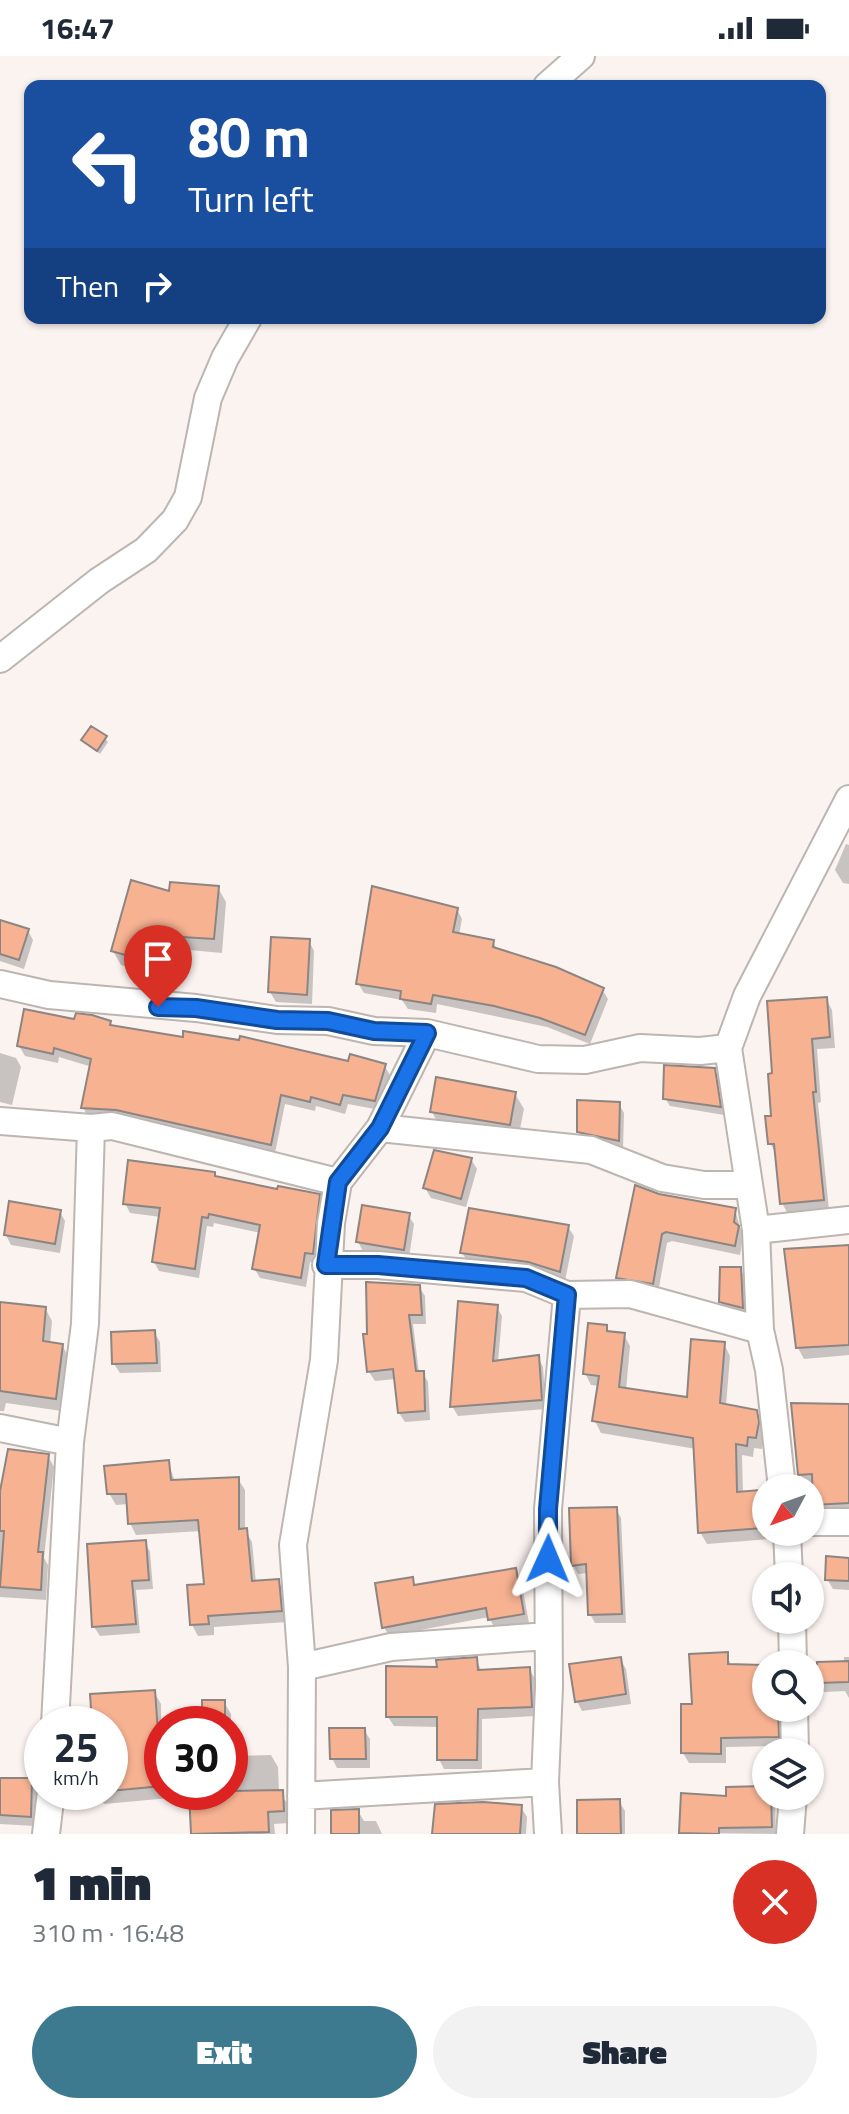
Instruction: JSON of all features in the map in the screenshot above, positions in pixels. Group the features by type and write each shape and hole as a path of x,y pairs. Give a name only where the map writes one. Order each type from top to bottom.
{"street":[{"path":"554,80 581,56"},
{"path":"0,659 99,581 146,550 175,520 188,497 208,398 225,358 245,324"},
{"path":"780,1474 769,1370 760,1330 756,1230 728,1048 747,996 849,799"},
{"path":"0,984 49,995 196,1008 277,1020 328,1021 374,1031 427,1033 538,1059 585,1060 640,1048 700,1051 728,1048"},
{"path":"301,1834 302,1667 293,1545 324,1360 326,1265 338,1182 380,1128 427,1033"},
{"path":"0,1121 91,1128 112,1126 338,1182"},
{"path":"56,1706 70,1442 85,1324 91,1128"},
{"path":"380,1128 591,1150 662,1178 704,1185 749,1185"},
{"path":"756,1230 849,1220"},
{"path":"326,1265 378,1265 526,1278 567,1295 630,1294 760,1330"},
{"path":"548,1834 545,1782 548,1509 567,1295"},
{"path":"0,1428 70,1442"},
{"path":"824,1522 849,1522"},
{"path":"302,1667 391,1647 548,1636"},
{"path":"301,1796 545,1782"},
{"path":"46,1834 49,1810"},
{"path":"790,1834 792,1810"}],"building":[{"path":"91,726 107,736 97,751 81,740"},
{"path":"131,880 169,891 170,882 219,886 214,939 182,937 176,969 111,951"},
{"path":"372,886 458,908 453,932 494,940 493,947 556,967 604,988 585,1035 540,1018 494,1006 433,995 431,1004 400,999 401,991 356,984"},
{"path":"0,920 29,929 19,960 0,954"},
{"path":"271,937 310,939 307,995 268,992"},
{"path":"827,997 830,1037 812,1039 816,1092 813,1092 824,1200 780,1204 774,1144 768,1144 765,1116 771,1116 768,1074 772,1073 767,1001"},
{"path":"24,1009 74,1019 76,1013 92,1015 111,1021 110,1025 183,1037 183,1031 239,1040 240,1036 348,1061 350,1054 386,1064 375,1101 343,1095 340,1105 311,1097 310,1102 281,1095 271,1145 116,1110 81,1108 91,1059 54,1048 53,1054 17,1046"},
{"path":"664,1065 715,1068 721,1107 663,1099"},
{"path":"436,1077 516,1092 510,1125 430,1112"},
{"path":"577,1100 620,1102 619,1141 577,1132"},
{"path":"434,1150 472,1158 461,1199 423,1188"},
{"path":"128,1160 215,1172 215,1176 277,1189 278,1186 320,1194 313,1254 305,1253 301,1278 252,1269 260,1225 209,1214 208,1218 202,1217 195,1269 152,1262 160,1208 123,1204"},
{"path":"635,1185 659,1194 736,1208 734,1222 739,1226 735,1246 666,1232 662,1234 653,1284 616,1278"},
{"path":"9,1201 61,1210 55,1244 4,1235"},
{"path":"362,1205 410,1213 404,1250 356,1242"},
{"path":"469,1208 569,1225 560,1272 528,1262 460,1253"},
{"path":"849,1245 849,1345 796,1348 784,1249"},
{"path":"720,1267 741,1267 743,1308 719,1302"},
{"path":"366,1282 420,1285 422,1315 409,1315 416,1371 424,1371 425,1411 398,1413 393,1369 367,1372 363,1334 367,1334"},
{"path":"458,1301 498,1305 493,1361 539,1355 542,1400 450,1407"},
{"path":"0,1302 46,1307 43,1341 63,1344 56,1399 0,1391"},
{"path":"588,1323 607,1325 607,1331 625,1333 619,1387 687,1397 691,1339 725,1342 720,1403 757,1410 759,1422 756,1438 748,1437 747,1446 736,1444 737,1492 752,1491 752,1529 698,1533 693,1438 592,1421 599,1376 583,1374"},
{"path":"155,1330 157,1363 112,1364 111,1332"},
{"path":"791,1403 849,1404 849,1503 824,1504 824,1474 798,1474"},
{"path":"8,1449 49,1454 38,1552 43,1552 41,1590 0,1587 4,1531 0,1531 0,1491"},
{"path":"169,1460 171,1480 239,1477 239,1529 247,1528 252,1581 279,1579 282,1611 208,1616 209,1624 190,1625 187,1585 204,1584 198,1520 128,1524 126,1494 107,1494 104,1466"},
{"path":"617,1507 622,1614 588,1615 586,1564 571,1566 569,1508"},
{"path":"146,1540 149,1580 132,1581 136,1624 92,1627 87,1544"},
{"path":"826,1556 849,1558 849,1581 825,1580"},
{"path":"516,1568 524,1614 488,1620 486,1608 382,1628 375,1583 413,1577 414,1585"},
{"path":"728,1652 728,1664 752,1665 752,1722 778,1722 779,1737 721,1738 721,1754 681,1753 681,1704 692,1704 689,1654"},
{"path":"477,1657 478,1670 530,1667 532,1707 478,1709 477,1760 437,1760 437,1717 386,1717 386,1666 437,1667 436,1660"},
{"path":"621,1657 626,1694 575,1702 569,1664"},
{"path":"849,1661 849,1682 824,1683 824,1662"},
{"path":"155,1690 156,1706 144,1706 144,1788 128,1789 128,1706 91,1706 90,1694"},
{"path":"202,1700 225,1700 225,1706 202,1706"},
{"path":"329,1728 365,1728 366,1759 330,1759"},
{"path":"0,1778 24,1778 24,1810 31,1810 31,1817 0,1815"},
{"path":"752,1786 752,1810 771,1810 772,1827 719,1828 719,1834 679,1833 681,1793 726,1796 726,1787"},
{"path":"283,1790 284,1811 268,1812 269,1832 191,1834 190,1810 248,1810 248,1791"},
{"path":"620,1799 621,1834 577,1834 577,1800"},
{"path":"483,1802 522,1805 520,1834 432,1834 435,1804"},
{"path":"359,1809 359,1834 331,1834 331,1810"}],"route":[{"path":"158,1007 196,1008 277,1020 328,1021 374,1031 427,1033 380,1128 338,1182 326,1265 378,1265 526,1278 567,1295 548,1509 548,1559"}]}
